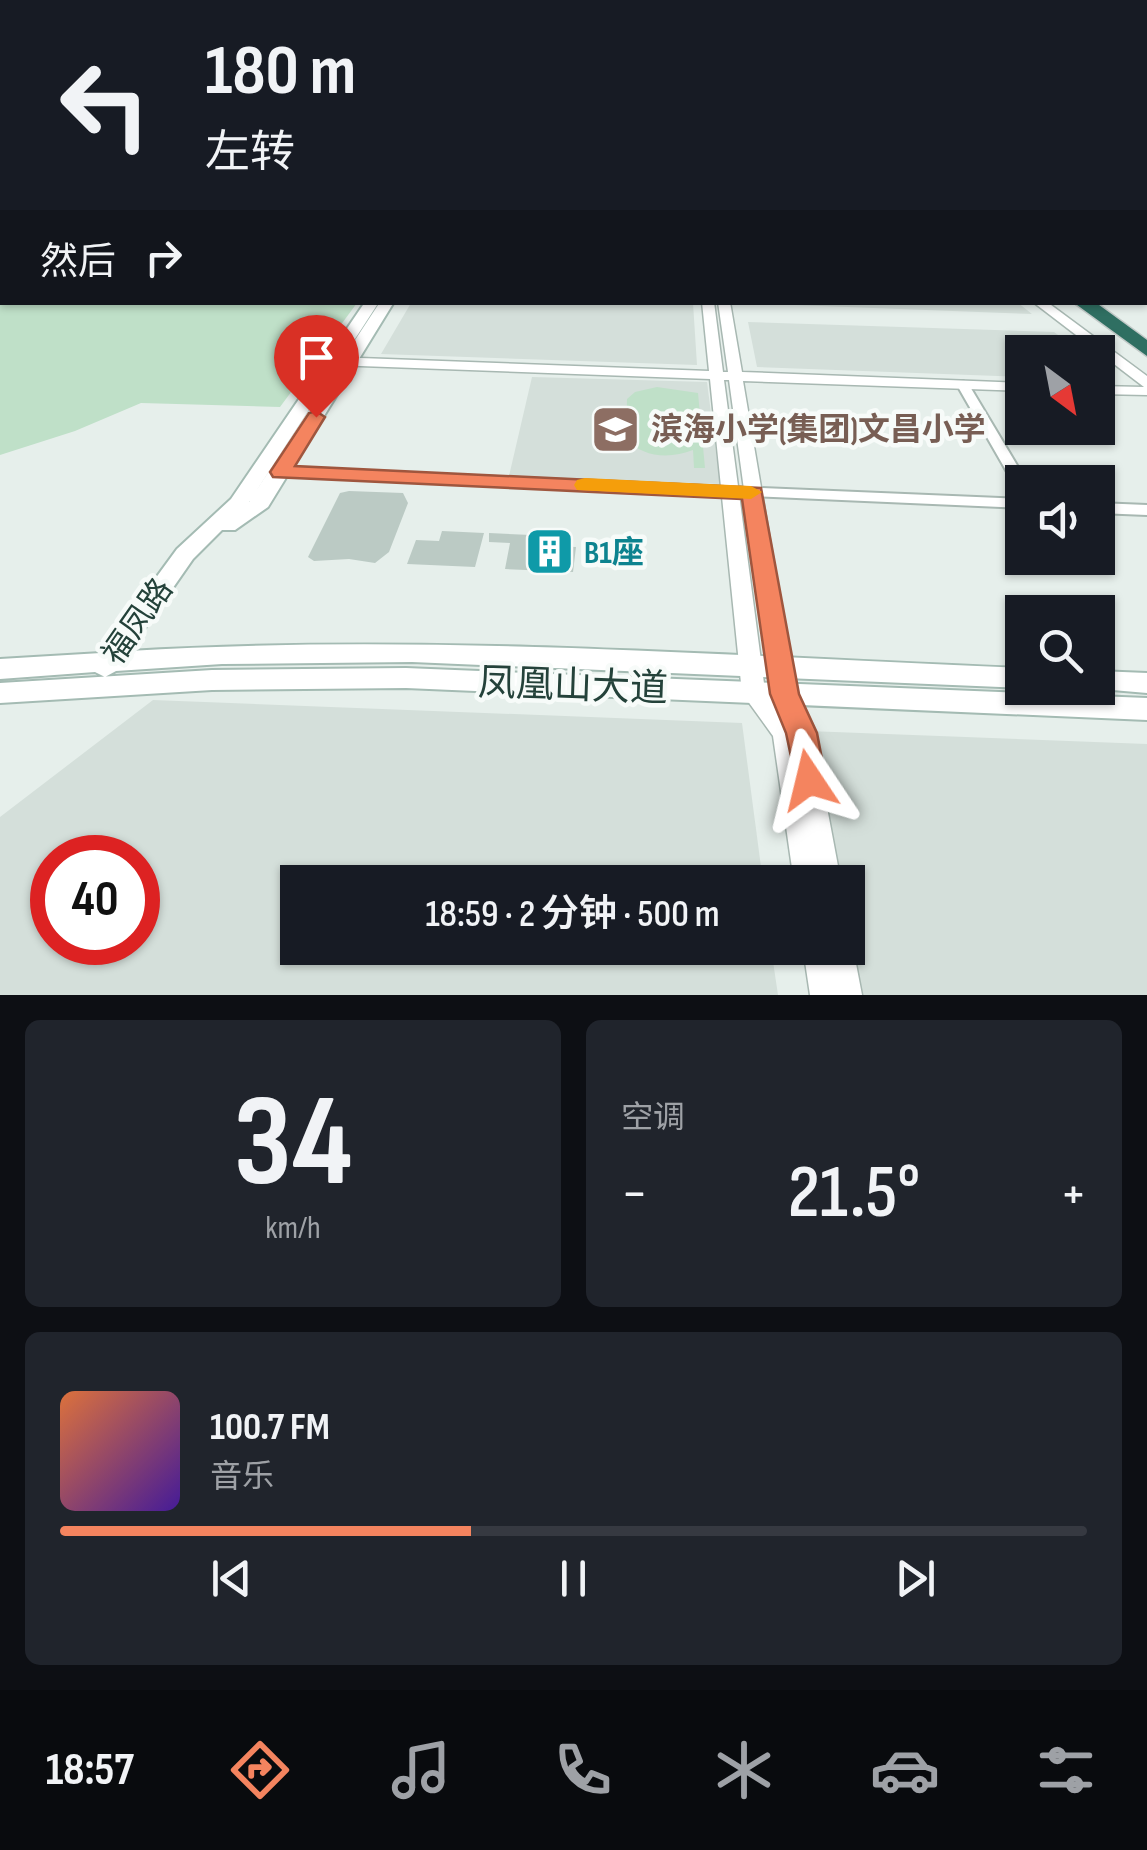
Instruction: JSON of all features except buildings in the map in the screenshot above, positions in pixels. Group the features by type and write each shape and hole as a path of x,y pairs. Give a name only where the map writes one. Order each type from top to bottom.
{"highway":[{"path":"1086,305 1147,350"},
{"path":"1104,305 1147,335"}],"main road":[{"name":"福凤路","path":"184,554 261,504 370,305"},
{"name":"福凤路","path":"90,687 184,554 238,502 386,305"},
{"name":"凤凰山大道","path":"0,669 412,652 752,680"},
{"name":"凤凰山大道","path":"0,694 278,678 752,680 1147,709"},
{"name":"凤凰山大道","path":"782,681 1005,678"},
{"path":"1115,682 1147,683"}],"street":[{"path":"709,305 753,492 782,681 802,733 824,865"},
{"path":"724,305 730,492 752,680 785,733 805,865"},
{"path":"1042,305 1147,383"},
{"path":"341,362 1005,386"},
{"path":"962,384 1010,465"},
{"path":"1115,390 1147,391"},
{"path":"281,472 1005,503"},
{"path":"1115,509 1147,510"},
{"path":"821,965 826,995"},
{"path":"841,965 846,995"}],"shaded area":[{"path":"410,305 693,305 697,365 381,354"},
{"path":"797,305 1021,305 1032,314"},
{"path":"748,322 1058,335 1005,335 1005,376 757,367"},
{"name":"滨海小学(集团)文昌小学","path":"532,377 707,382 720,484 509,476"},
{"path":"153,700 742,723 761,865 280,865 280,965 774,965 778,995 0,995 0,817"},
{"path":"808,731 1147,744 1147,995 863,995 857,965 865,965 865,865 836,865"}],"green space":[{"path":"0,305 356,305 280,407 141,403 75,431 0,455"},
{"path":"657,387 698,393 705,468 694,468 693,450 657,455 640,450 626,438 627,399 635,392"}],"slow traffic":[{"path":"585,485 751,492"}],"place":[{"name":"滨海小学(集团)文昌小学","path":"616,429"},
{"name":"B1座","path":"549,552"}],"route":[{"path":"316,417 281,472 753,492 784,694 802,733 809,780"}]}
